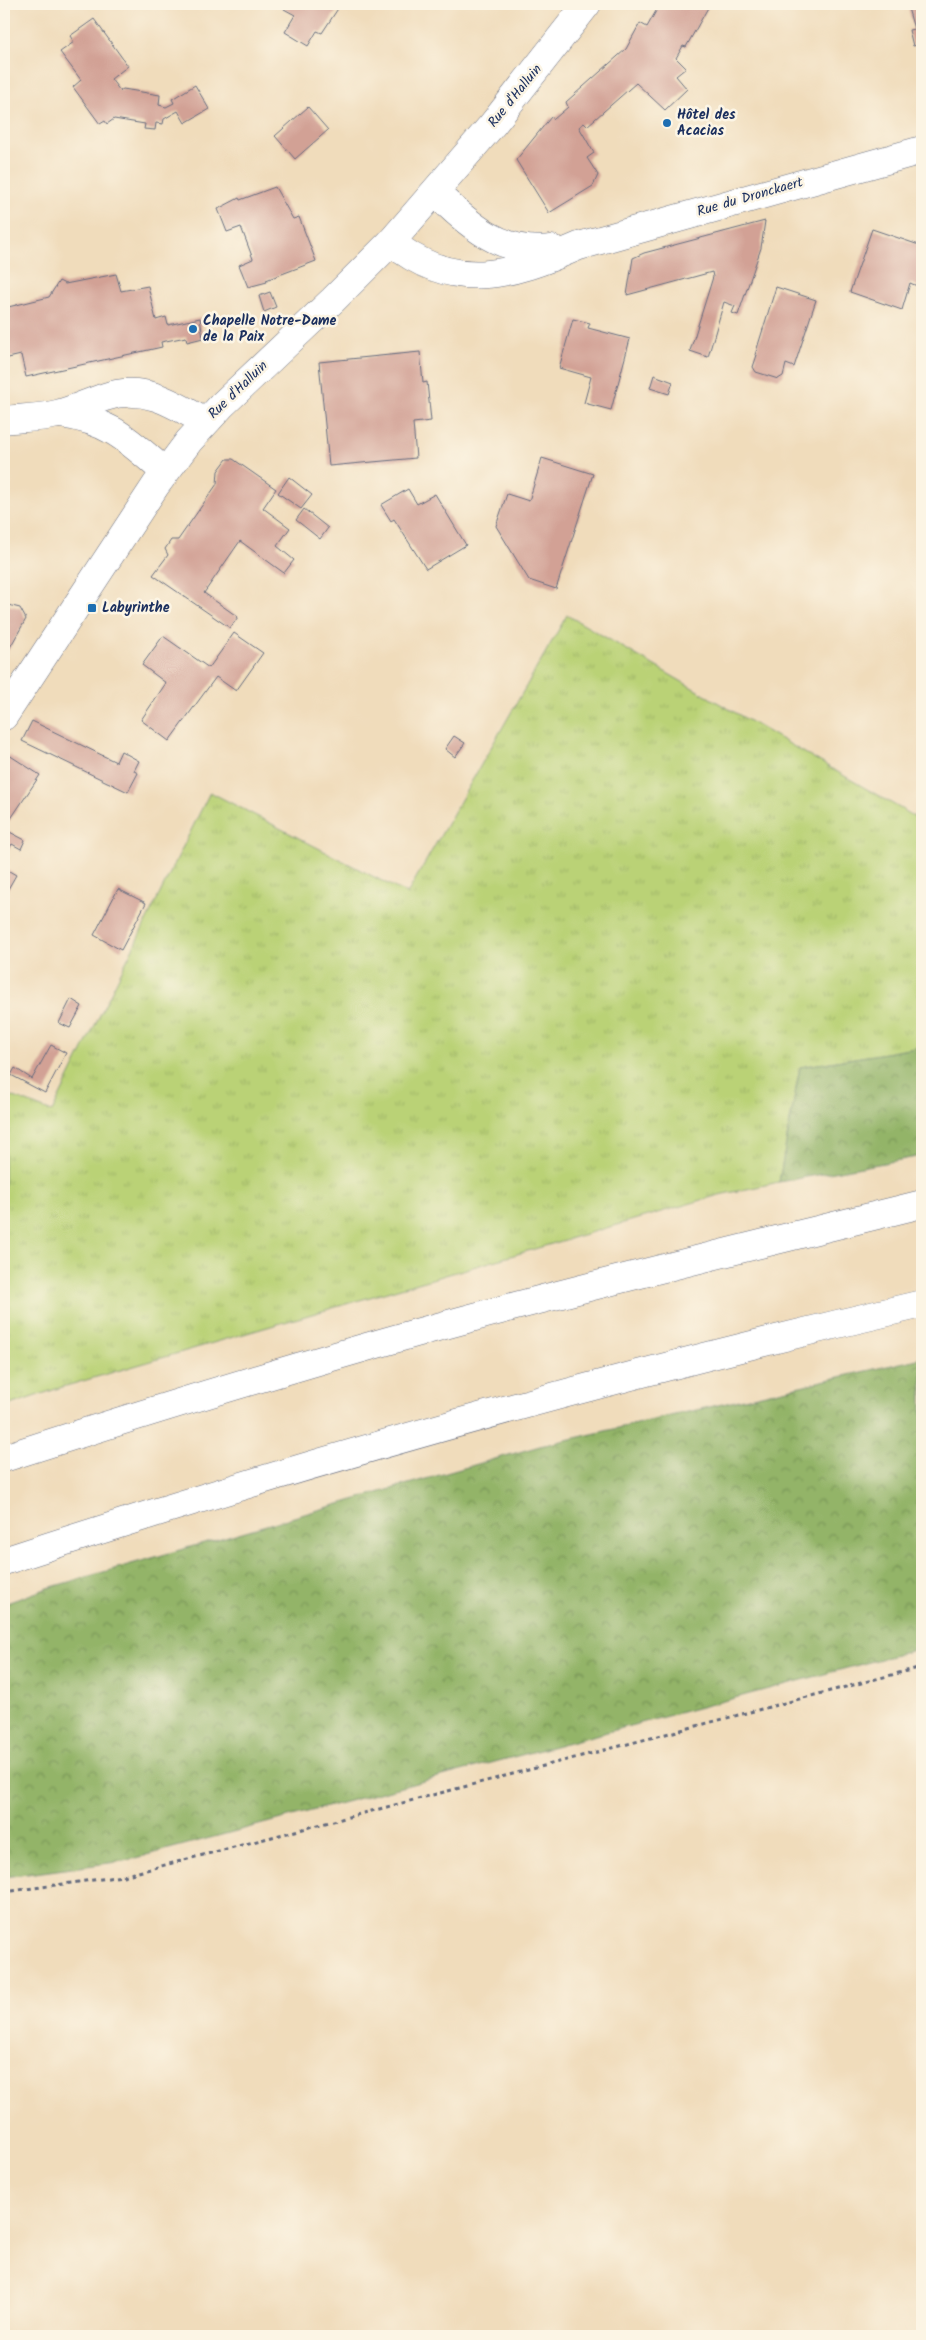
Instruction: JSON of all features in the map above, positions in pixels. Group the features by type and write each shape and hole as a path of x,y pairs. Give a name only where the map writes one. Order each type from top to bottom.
{"main road":[{"name":"Rue d'Halluin","path":"4,716 165,472 205,422 391,242 542,63 587,4"},
{"name":"Rue du Dronckaert","path":"391,242 404,253 436,270 471,276 498,272 548,259 579,246 922,150"},
{"name":"Rue du Dronckaert","path":"435,192 462,219 497,242 521,249 547,250 579,246"},
{"path":"4,420 56,414 126,392 140,393 173,403 205,422"},
{"path":"56,414 84,418 111,429 165,472"},
{"path":"4,1458 286,1370 466,1319 585,1287 922,1204"},
{"path":"4,1561 239,1486 382,1443 639,1373 922,1304"}],"path":[{"path":"4,1892 123,1876 922,1667"}],"green space":[{"path":"567,615 922,821 922,1047 800,1067 779,1182 719,1195 59,1388 4,1407 4,1093 52,1112 210,792 407,894"},
{"path":"922,1047 922,1156 779,1182 800,1067"},
{"path":"922,1358 922,1648 124,1861 5,1877 4,1880 4,1604 48,1588 540,1446"}],"building":[{"path":"287,4 341,4 322,33 317,31 308,46 285,32 295,15 284,9"},
{"path":"660,4 710,4 686,47 683,46 676,58 686,68 676,76 687,89 665,110 636,83 587,126 584,123 579,127 594,153 587,158 598,175 593,186 549,213 516,160 551,117 554,119 568,107 566,102 626,49 640,23 647,27"},
{"path":"922,5 922,44 913,46 909,30 914,29 908,8"},
{"path":"94,19 128,66 111,79 120,91 123,89 160,95 159,105 166,107 174,103 172,99 195,85 209,109 185,123 178,111 164,119 163,124 156,123 155,130 144,129 145,124 114,119 107,124 105,121 100,124 73,87 81,80 60,52 74,42 70,36"},
{"path":"308,107 328,130 295,159 275,136"},
{"path":"275,187 293,219 299,217 316,261 266,280 267,282 248,287 239,265 253,259 241,227 227,232 218,209 239,198 240,200"},
{"path":"765,221 761,248 738,315 732,313 735,306 724,302 708,357 690,351 713,277 712,272 627,295 633,258 644,253"},
{"path":"872,229 922,246 922,288 910,283 902,310 850,292"},
{"path":"116,274 121,291 148,286 156,320 166,317 168,325 200,318 203,338 187,342 186,337 161,342 162,347 26,377 21,355 4,359 4,308 49,297 59,281 65,284"},
{"path":"776,287 816,300 794,367 786,364 783,376 778,379 756,372 753,367"},
{"path":"270,292 276,307 264,312 259,296"},
{"path":"573,319 590,323 588,328 630,339 611,410 584,403 591,377 559,368"},
{"path":"420,352 423,383 427,382 431,421 413,423 416,458 329,466 319,362"},
{"path":"654,375 673,382 669,394 650,388"},
{"path":"542,458 593,474 556,589 529,580 496,526 507,494 529,501"},
{"path":"227,459 233,459 276,489 263,508 290,528 277,546 294,560 284,573 240,541 204,593 238,617 230,628 153,575 168,555 165,549 171,540 178,540 217,484 218,471"},
{"path":"289,477 312,495 301,509 278,493"},
{"path":"408,489 417,504 435,494 466,545 426,569 394,519 391,521 381,505"},
{"path":"304,509 328,528 320,539 296,520"},
{"path":"4,604 20,608 26,619 4,658"},
{"path":"234,633 263,653 236,691 216,677 169,741 141,720 166,683 142,665 163,636 209,668"},
{"path":"32,721 116,762 121,751 139,761 134,771 138,773 128,792 22,741"},
{"path":"454,736 465,743 455,757 445,749"},
{"path":"9,755 40,775 4,829 4,763"},
{"path":"4,829 25,840 21,849 12,844 4,857"},
{"path":"4,868 16,875 4,896"},
{"path":"118,889 146,903 121,950 94,935"},
{"path":"71,999 82,1006 70,1028 59,1023"},
{"path":"51,1045 66,1053 45,1093 11,1075 15,1068 32,1079"}],"place":[{"name":"Hôtel des Acacias","path":"667,123"},
{"name":"Chapelle Notre-Dame de la Paix","path":"193,329"},
{"name":"Labyrinthe","path":"92,608"}]}
